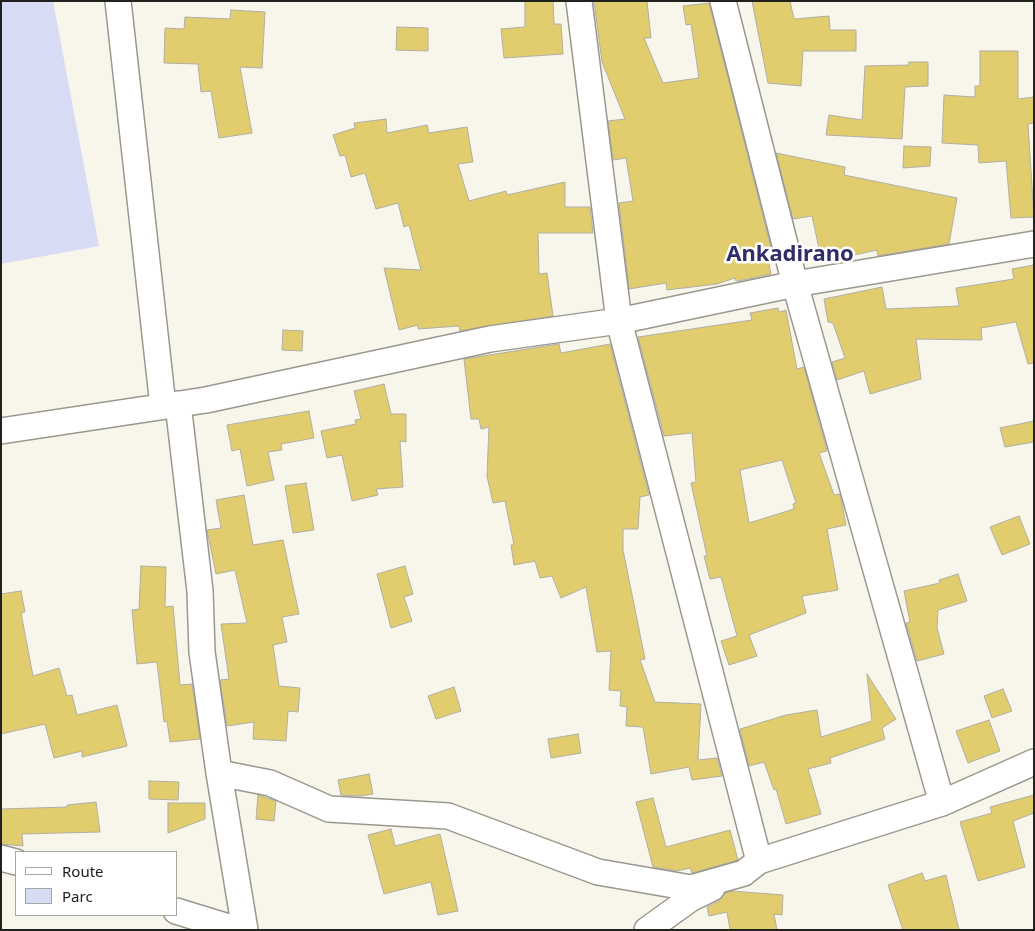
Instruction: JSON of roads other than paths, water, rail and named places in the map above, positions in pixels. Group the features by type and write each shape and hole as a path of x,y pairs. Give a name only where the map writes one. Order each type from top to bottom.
{"street":[{"path":"118,1 171,405 200,592 202,652 219,773 245,930"},
{"path":"579,1 619,321 751,867"},
{"path":"723,1 795,284 942,803"},
{"path":"1,431 171,405 490,338 619,321 795,284 1034,244"},
{"path":"219,773 270,783 329,809 448,816 598,872 691,888 942,803 1034,762"},
{"path":"1,858 15,862"},
{"path":"647,930 690,899 751,867"},
{"path":"178,912 238,930"}],"district":[{"name":"Ankadirano","path":"790,255"}]}
